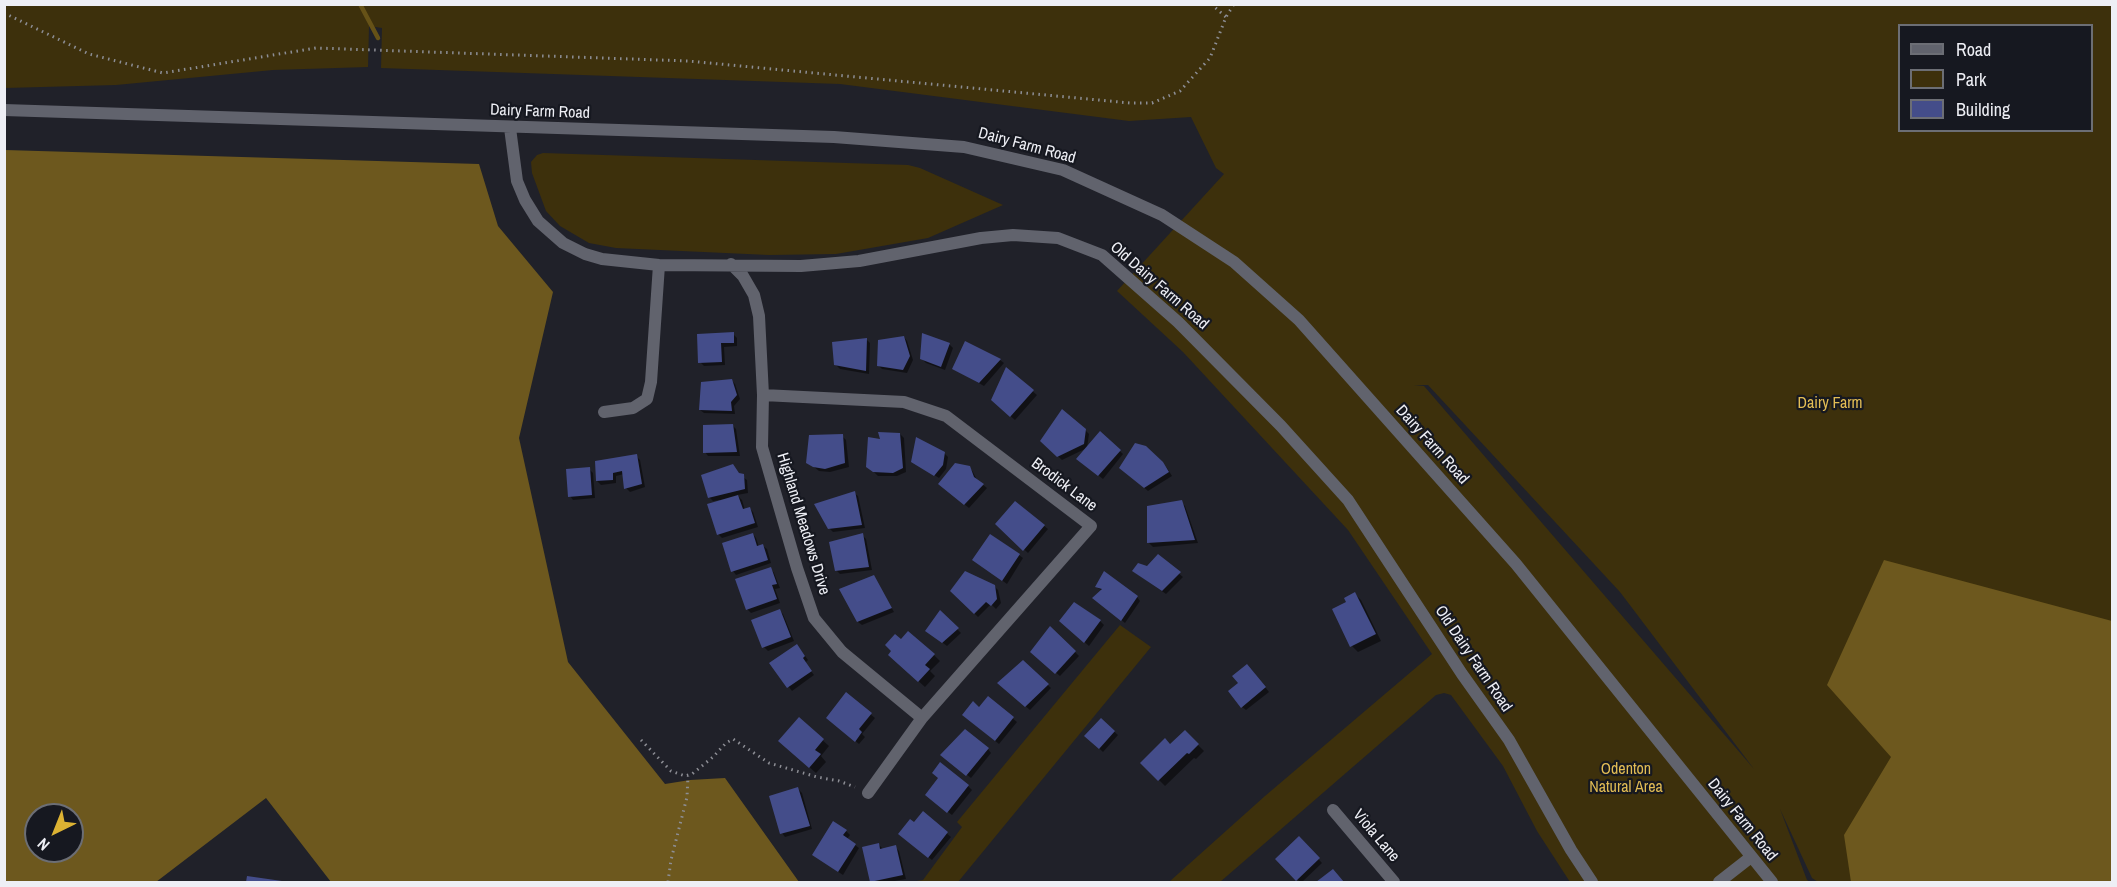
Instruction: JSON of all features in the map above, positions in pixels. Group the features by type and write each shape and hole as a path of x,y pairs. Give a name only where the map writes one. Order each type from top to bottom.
{"street":[{"name":"Dairy Farm Road","path":"4,110 834,137 964,147 1063,170 1162,215 1234,262 1299,320 1516,564 1772,882"},
{"name":"Old Dairy Farm Road","path":"510,128 517,181 538,221 563,243 593,257 659,265 801,266 859,261 981,238 1013,235 1058,238 1102,255 1178,322 1281,426 1348,500 1462,674 1509,740 1589,879 1600,882"},
{"name":"Highland Meadows Drive","path":"731,264 743,276 754,295 759,316 763,395 762,447 814,618 842,652 922,718"},
{"path":"604,412 633,408 646,399 651,382 659,265"},
{"name":"Brodick Lane","path":"763,395 904,402 946,416 1091,526 922,718 868,792"},
{"name":"Viola Lane","path":"1333,810 1394,882"},
{"path":"1719,882 1751,857"}],"path":[{"path":"1211,4 1226,17"},
{"path":"4,13 89,54 163,73 316,48 688,61 1130,103 1152,103 1180,91 1209,58 1234,4"},
{"path":"668,882 689,777 713,757 726,742 733,739 769,763 838,781 868,792"},
{"path":"641,740 671,771 689,777"}],"green space":[{"name":"Dairy Farm","path":"4,5 2112,5 2112,882 1818,882 1812,878 1780,809 1807,880 1810,882 1570,882 1537,831 1503,766 1451,695 1444,693 1436,695 1220,882 1169,882 1265,796 1432,654 1348,530 1183,352 1117,291 1224,174 1216,168 1191,117 1129,121 840,84 381,68 382,28 369,26 368,67 273,70 116,85 5,88","holes":["1414,385 1428,385 1620,592 1754,769 1424,386"]},
{"path":"543,153 908,165 920,168 1003,205 928,238 836,254 769,255 616,248 589,243 560,226 546,211 532,173 531,162 537,155"},
{"path":"1120,625 1151,647 958,882 910,882 923,880 962,827 957,822"}],"shaded area":[{"path":"5,150 479,164 498,226 553,292 519,438 568,662 665,784 725,778 799,882 331,882 266,798 156,882 5,882"},
{"path":"1884,560 2112,621 2112,882 1851,882 1844,835 1891,757 1827,685"}],"building":[{"path":"734,332 734,343 721,343 722,362 698,363 697,334"},
{"path":"922,333 950,343 941,367 920,359"},
{"path":"904,336 910,356 903,370 877,366 878,340"},
{"path":"867,338 866,371 834,365 832,342"},
{"path":"965,341 1001,359 979,383 952,369"},
{"path":"1006,367 1034,390 1010,417 991,400"},
{"path":"732,379 737,395 731,402 732,411 699,410 701,382"},
{"path":"1062,409 1086,429 1084,444 1057,457 1040,441"},
{"path":"733,424 737,452 703,453 703,425"},
{"path":"1100,431 1121,450 1098,476 1076,459"},
{"path":"878,432 900,433 903,468 893,473 873,472 866,467 868,437 880,439"},
{"path":"843,434 845,463 825,469 806,463 809,435"},
{"path":"916,437 945,452 943,465 934,476 911,462"},
{"path":"1135,443 1146,446 1163,462 1169,472 1144,488 1119,468"},
{"path":"637,454 642,484 624,489 622,471 613,473 613,480 596,481 595,461"},
{"path":"955,463 970,466 974,477 984,484 964,505 938,484"},
{"path":"733,464 739,473 744,474 745,489 708,498 701,475"},
{"path":"590,467 592,495 568,497 566,469"},
{"path":"855,491 862,525 828,529 814,504"},
{"path":"738,495 743,509 750,507 755,523 717,535 707,504"},
{"path":"1182,500 1195,540 1147,543 1147,506"},
{"path":"1015,501 1045,525 1023,551 995,524"},
{"path":"753,533 757,546 763,544 768,560 731,572 722,543"},
{"path":"863,533 869,567 835,571 829,542"},
{"path":"990,534 1020,554 1002,581 972,560"},
{"path":"1158,554 1181,572 1162,591 1132,571 1138,563 1147,566"},
{"path":"771,567 777,584 772,585 777,599 746,610 735,579"},
{"path":"965,571 995,585 997,599 991,606 986,602 974,614 950,591"},
{"path":"1104,571 1138,596 1121,621 1092,598 1102,589 1095,587"},
{"path":"874,575 892,608 857,622 839,589"},
{"path":"1355,592 1376,634 1350,647 1332,609 1346,602 1344,598"},
{"path":"1074,602 1101,620 1084,643 1059,621"},
{"path":"780,609 791,637 762,648 751,620"},
{"path":"940,610 959,628 942,643 925,631"},
{"path":"1050,626 1076,651 1055,674 1030,652"},
{"path":"908,631 935,654 925,665 930,669 918,682 888,655 891,651 885,645 895,634 901,639"},
{"path":"797,644 812,671 787,688 769,663"},
{"path":"1023,660 1049,684 1025,707 997,683"},
{"path":"1247,664 1266,687 1241,708 1228,691 1238,683 1232,676"},
{"path":"846,692 872,713 859,729 862,732 855,742 826,718"},
{"path":"988,696 1014,717 995,741 962,715 973,701 979,707"},
{"path":"799,717 824,739 815,750 821,754 809,768 778,741"},
{"path":"1101,718 1115,731 1099,749 1084,736"},
{"path":"965,729 989,748 966,776 940,755"},
{"path":"1185,730 1199,744 1158,781 1140,763 1165,738 1170,744"},
{"path":"940,762 969,785 947,813 925,795 938,778 932,773"},
{"path":"798,787 810,826 780,834 769,796"},
{"path":"923,811 948,832 928,858 898,834 910,819 914,822"},
{"path":"833,821 847,830 843,835 856,844 838,872 812,855"},
{"path":"1299,836 1320,858 1296,881 1275,859"},
{"path":"879,843 880,849 896,845 903,875 870,882 862,847"},
{"path":"1333,869 1344,882 1316,882"},
{"path":"247,876 282,881 282,882 246,882"}],"waterway":[{"path":"360,4 378,38"}],"park label":[{"name":"Odenton Natural Area","path":"1626,779"}]}
